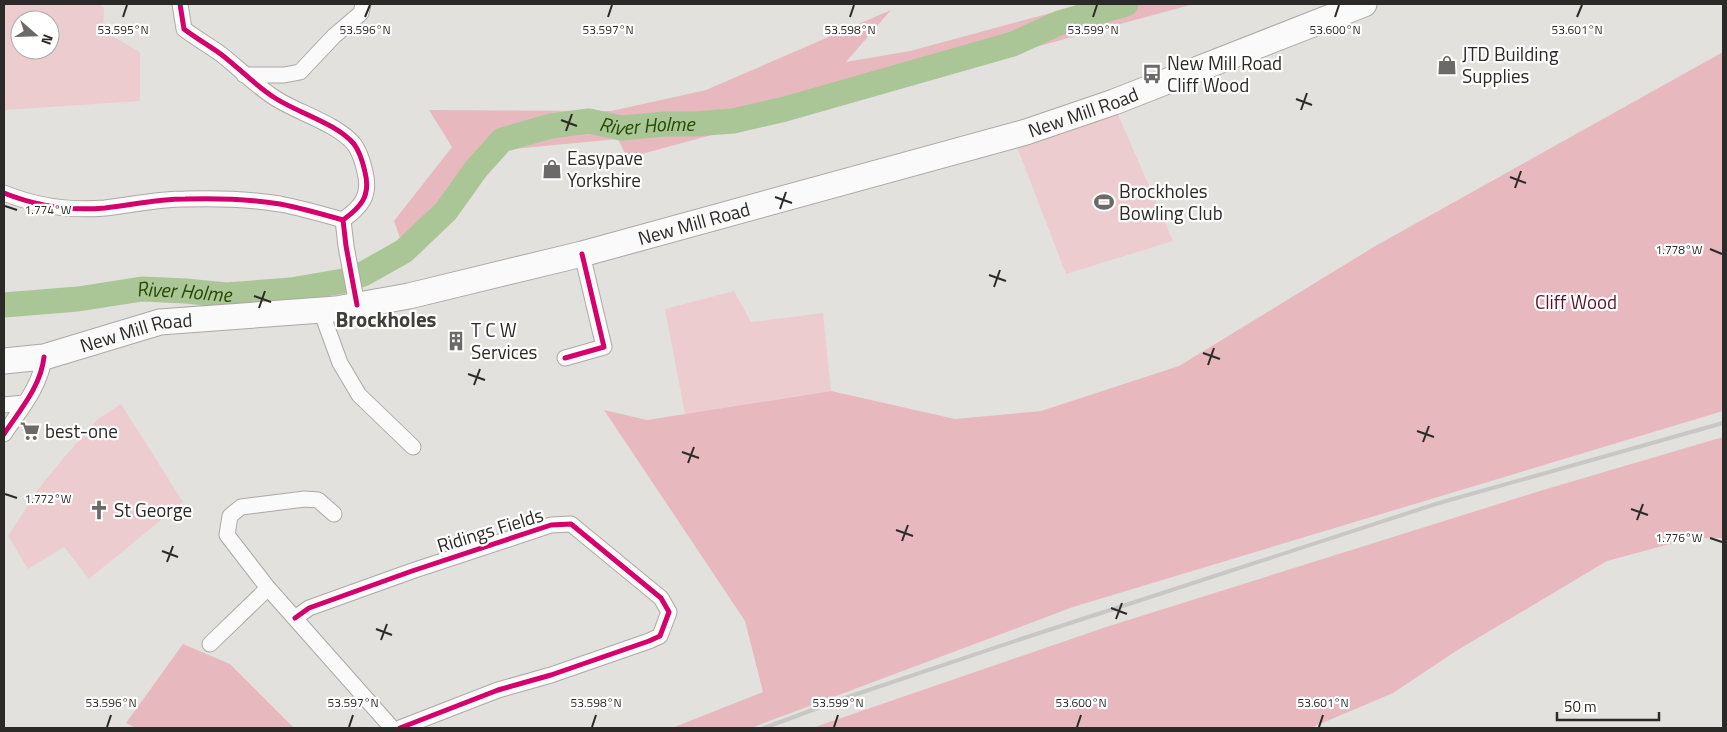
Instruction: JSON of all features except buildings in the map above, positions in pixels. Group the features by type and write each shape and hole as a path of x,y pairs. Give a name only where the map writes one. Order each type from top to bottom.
{"main road":[{"name":"New Mill Road","path":"4,362 44,357 160,322 321,311 357,298 409,296 582,254 1026,132 1114,102 1364,4"}],"street":[{"path":"180,4 184,29 221,54 244,75 276,99 337,131 354,144 363,162 367,180 366,196 356,210 343,220"},
{"path":"244,75 284,75 300,72 334,36 360,13 363,4"},
{"path":"4,193 25,202 70,208 104,208 142,202 184,199 239,199 281,204 343,220"},
{"path":"343,220 357,298"},
{"path":"565,358 604,347 582,254"},
{"path":"321,311 340,363 359,395 414,447"},
{"path":"4,434 41,375 44,357"},
{"path":"4,405 24,403"},
{"path":"334,514 318,500 306,499 242,507 230,516 226,535 268,588 392,728"},
{"name":"Ridings Fields","path":"295,618 309,608 412,570 551,525 570,524 661,598 669,612 660,636 649,641 551,675 498,690 400,728"},
{"path":"210,644 268,588"}],"shaded area":[{"path":"4,4 99,4 104,8 103,31 140,52 140,101 4,110"},
{"path":"1116,110 1173,241 1066,274 1017,147"},
{"path":"734,291 751,322 823,313 831,391 685,414 665,309"},
{"path":"121,404 183,502 89,579 64,547 28,569 8,536 39,488 66,455 98,419"}],"green space":[{"path":"1084,4 1194,4 627,158 618,139 502,150 403,247 394,221 452,147 429,110 611,111 706,90 891,10 846,62 910,51"},
{"name":"Cliff Wood","path":"1723,52 1723,411 1073,607 751,728 672,728 763,692 745,621 604,410 647,420 831,391 955,419 1041,411 1179,366 1377,245"},
{"path":"1723,437 1723,538 1692,538 1607,561 1456,651 1393,693 1313,727 812,728 1106,627 1543,490"},
{"path":"183,644 230,664 294,728 136,728 126,723"}],"waterway":[{"name":"River Holme","path":"4,305 78,299 142,289 226,295 291,290 343,281 363,274 404,251 446,211 476,169 502,140 551,126 589,121 621,128 733,121 785,109 1013,44 1059,23 1126,4"}],"railway":[{"path":"764,728 845,698 1021,639 1439,503 1723,423"}],"cycle path":[{"path":"180,4 184,29 222,55 268,93 337,130 356,147 363,165 367,188 363,200 343,220 357,305"},
{"path":"4,193 16,198 53,207 79,209 105,208 175,199 244,200 288,206 343,220"},
{"path":"565,358 604,347 582,254"},
{"path":"4,434 34,388 39,378 44,357"},
{"path":"295,618 309,608 412,571 551,525 571,524 661,598 669,612 660,636 649,641 551,675 498,690 400,728"}],"place":[{"name":"JTD Building Supplies","path":"1447,65"},
{"name":"New Mill Road Cliff Wood","path":"1152,74"},
{"name":"Easypave Yorkshire","path":"552,169"},
{"name":"Brockholes Bowling Club","path":"1104,202"},
{"name":"T C W Services","path":"456,341"},
{"name":"best-one","path":"30,431"},
{"name":"St George","path":"99,510"}],"district":[{"name":"Brockholes","path":"386,320"}]}
